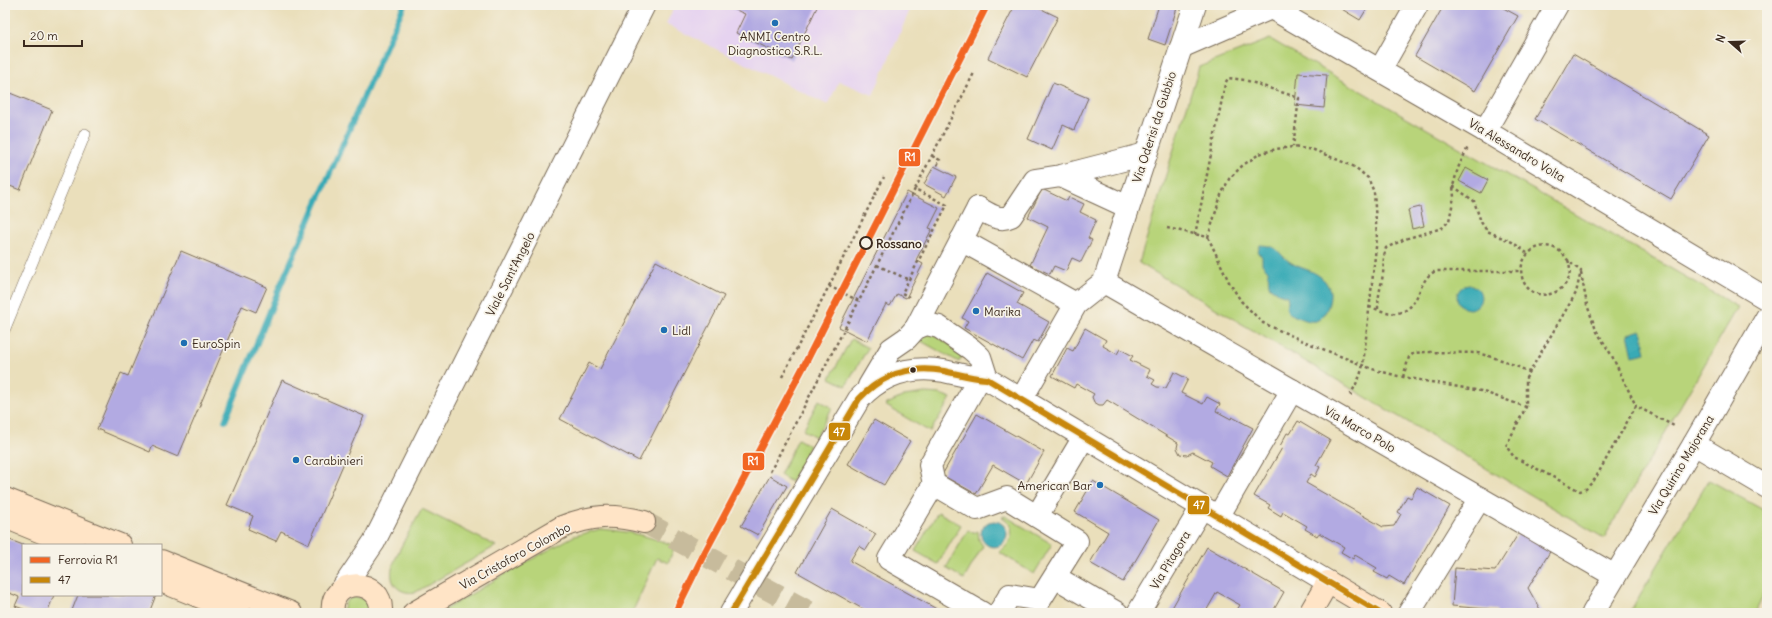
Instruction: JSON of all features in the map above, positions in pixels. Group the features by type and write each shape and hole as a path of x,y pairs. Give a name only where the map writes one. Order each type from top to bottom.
{"main road":[{"path":"5,499 118,544"},
{"path":"5,508 94,544"},
{"name":"Via Cristoforo Colombo","path":"376,599 402,612 414,613 562,527 581,519 604,516 624,517 644,522"},
{"path":"5,517 71,544"},
{"path":"162,561 291,613"},
{"path":"162,571 265,613"},
{"path":"162,581 240,613"},
{"path":"1310,613 1328,582 1380,613"},
{"path":"333,604 356,584 376,599"}],"street":[{"name":"Viale Sant'Angelo","path":"333,604 374,542 644,5"},
{"name":"Via Oderisi da Gubbio","path":"1104,282 1195,5"},
{"path":"1380,70 1417,5"},
{"path":"1485,131 1558,5"},
{"path":"1181,46 1268,6"},
{"name":"Via Alessandro Volta","path":"1268,6 1485,131 1767,299"},
{"path":"731,613 891,349 907,338 916,328 978,208 997,218 1006,219 1011,216 1035,180 1061,176 1146,154"},
{"path":"1061,176 1128,206"},
{"path":"961,240 1076,304"},
{"path":"1021,400 1076,304 1104,282"},
{"name":"Via Marco Polo","path":"1104,282 1616,576"},
{"path":"936,290 935,318 945,331"},
{"name":"Via Quirino Majorana","path":"1593,613 1694,444 1767,317"},
{"path":"916,328 928,324 945,331 980,357 983,379 930,464 934,484 889,559 982,613"},
{"path":"865,392 886,377 908,371 943,371 983,379 1084,437 1328,582"},
{"name":"Via Pitagora","path":"1138,613 1210,512 1292,390"},
{"path":"1037,516 1084,437"},
{"path":"1694,444 1767,486"},
{"path":"934,484 977,509 1007,498 1077,541 1056,577 1040,600 1010,595 999,613"},
{"path":"1409,613 1480,498"},
{"name":"Viale Sant'Angelo","path":"374,542 376,599"},
{"path":"1056,577 1117,613"}],"lane":[{"path":"5,328 85,134"}],"path":[{"path":"770,472 859,301 974,73"},
{"path":"1195,235 1225,84 1228,78 1245,80 1299,98 1293,147"},
{"path":"1350,396 1360,376 1363,365 1377,238 1374,192 1368,178 1355,167 1314,150 1293,147 1276,149 1259,154 1242,166 1229,179 1221,195 1208,238 1229,282 1241,301 1263,323 1363,365 1403,377 1480,391 1526,407"},
{"path":"1378,309 1378,292 1383,275 1383,256 1386,248 1405,239 1442,228 1449,221 1454,197 1453,186 1458,168 1468,147"},
{"path":"932,156 940,160 936,167"},
{"path":"782,377 884,177"},
{"path":"1453,186 1474,201 1481,222 1487,230 1512,242 1528,253"},
{"path":"915,189 921,192"},
{"path":"1167,228 1208,238"},
{"path":"1568,260 1570,267 1567,280 1559,291 1547,295 1539,294 1527,287 1523,281 1521,271 1522,262 1528,253 1535,248 1544,246 1560,251 1581,271 1588,305 1596,330 1612,356 1636,406 1676,427"},
{"path":"877,264 908,280"},
{"path":"1369,307 1396,313 1404,310 1417,299 1424,281 1429,274 1436,271 1521,271"},
{"path":"1581,271 1576,293 1526,378 1526,407 1506,446 1514,457 1580,492 1586,489 1595,479 1636,406"},
{"path":"829,286 859,301"},
{"path":"1403,377 1409,357 1414,353 1427,352 1478,353 1505,361 1529,372"}],"shaded area":[{"path":"675,5 912,5 873,95 839,81 828,105 666,24"}],"green space":[{"path":"1270,39 1738,307 1604,538 1139,263 1199,67"},
{"path":"929,331 963,354 959,362 919,340"},
{"path":"851,339 868,348 846,386 830,378"},
{"path":"925,393 940,394 951,398 930,432 885,405 904,396"},
{"path":"819,400 832,408 816,437 803,430"},
{"path":"798,439 810,446 791,482 780,475"},
{"path":"1709,480 1767,512 1767,588 1755,613 1629,613"},
{"path":"422,509 496,546 416,592 411,593 397,588 392,580 392,569 401,547"},
{"path":"938,512 961,525 938,564 915,551"},
{"path":"1005,516 1052,544 1034,574 999,552 1010,540 1012,532 1010,523 1002,517"},
{"path":"600,529 638,534 675,546 668,563 657,558 632,613 439,613 574,536"},
{"path":"968,530 973,533 978,531 979,540 983,546 964,579 946,568"},
{"path":"355,597 362,598 366,601 369,606 369,613 344,613 346,602"}],"water":[{"path":"1260,245 1275,248 1294,265 1317,274 1325,281 1330,291 1330,300 1325,313 1320,319 1310,321 1289,314 1286,307 1288,301 1287,296 1278,293 1269,286 1268,271 1262,264 1262,257 1258,251"},
{"path":"1469,285 1477,289 1481,297 1477,305 1469,309 1461,305 1457,297 1461,289"},
{"path":"1641,330 1646,353 1633,356 1628,334"},
{"path":"994,521 1003,525 1007,534 1003,543 994,547 985,543 981,534 985,525"}],"building":[{"name":"ANMI Centro Diagnostico S.R.L.","path":"730,5 818,5 792,60 736,33 745,14 729,7"},
{"path":"1015,5 1033,5 1058,17 1027,77 988,58"},
{"path":"1159,5 1178,5 1165,45 1148,39"},
{"path":"1335,5 1369,5 1360,20"},
{"path":"1444,5 1498,5 1518,16 1475,91 1415,56"},
{"path":"1573,54 1709,135 1671,199 1535,119"},
{"path":"1298,73 1327,75 1324,108 1295,105"},
{"path":"1053,83 1088,98 1074,130 1063,125 1052,150 1028,139"},
{"path":"5,91 52,110 20,190 5,184"},
{"path":"934,166 956,177 946,196 924,184"},
{"path":"1466,168 1488,180 1481,193 1459,181"},
{"path":"1042,189 1067,201 1069,197 1084,204 1080,212 1096,220 1088,238 1092,240 1081,262 1072,258 1066,271 1054,266 1050,274 1030,265 1048,227 1028,217"},
{"name":"Rossano","path":"907,192 939,208 929,228 932,229 916,260 923,264 906,298 897,294 890,306 886,304 867,341 839,327"},
{"path":"1420,207 1424,226 1412,229 1408,210"},
{"name":"EuroSpin","path":"181,251 267,287 256,312 242,306 178,457 152,446 150,452 97,429 121,373 128,376"},
{"name":"Lidl","path":"656,261 724,296 639,461 560,419 589,363 600,369"},
{"path":"987,273 1023,293 1017,304 1049,322 1038,342 1033,340 1022,360 964,328 968,321 962,318"},
{"path":"1085,328 1106,340 1103,346 1117,354 1120,349 1133,356 1130,360 1150,370 1147,376 1155,380 1152,384 1157,387 1166,388 1174,372 1188,379 1181,393 1203,404 1207,397 1220,404 1216,411 1231,419 1232,417 1253,428 1227,476 1210,466 1212,462 1193,452 1187,455 1180,454 1177,448 1178,443 1107,400 1103,405 1099,405 1094,402 1092,397 1094,394 1076,384 1074,388 1052,376 1067,348 1073,351"},
{"name":"Carabinieri","path":"282,380 364,416 309,544 281,531 276,541 248,529 253,516 227,505"},
{"path":"977,414 1044,452 1026,484 993,465 976,494 942,475"},
{"path":"874,420 910,441 884,485 848,464"},
{"path":"1298,421 1330,440 1316,465 1320,467 1315,477 1311,474 1306,483 1383,527 1394,526 1401,514 1398,512 1407,496 1411,498 1417,487 1450,506 1404,585 1389,576 1387,579 1374,572 1377,568 1355,555 1353,559 1341,552 1344,547 1319,533 1317,536 1305,529 1307,526 1283,512 1281,516 1268,508 1270,505 1254,496 1282,448 1280,446 1287,433 1290,434"},
{"path":"770,476 787,486 758,535 741,526"},
{"path":"1093,481 1159,520 1123,582 1090,563 1108,532 1075,512"},
{"path":"832,509 876,534 866,550 859,546 850,561 944,613 870,613 797,572"},
{"path":"1520,531 1551,550 1528,588 1542,613 1498,613 1497,610 1452,606 1455,568 1495,571"},
{"path":"5,538 22,545 22,596 54,596 47,613 34,613 15,606 19,597 5,591"},
{"path":"1207,547 1284,592 1272,613 1235,613 1240,605 1217,592 1205,613 1169,613"},
{"path":"78,596 156,596 149,613 71,613"}],"waterway":[{"path":"225,421 279,289 404,5"}],"tunnel":[{"path":"644,522 811,613"}],"rail line":[{"name":"R1","path":"675,613 703,556 807,360 987,5"}],"transit line":[{"name":"47","path":"731,613 859,399 877,383 887,378 898,373 920,369 932,369 987,379 1380,613"}],"place":[{"name":"ANMI Centro Diagnostico S.R.L.","path":"775,23"},
{"name":"Rossano","path":"866,243"},
{"name":"Marika","path":"976,311"},
{"name":"Lidl","path":"664,330"},
{"name":"EuroSpin","path":"184,343"},
{"name":"Carabinieri","path":"296,460"},
{"name":"American Bar","path":"1100,485"}]}
